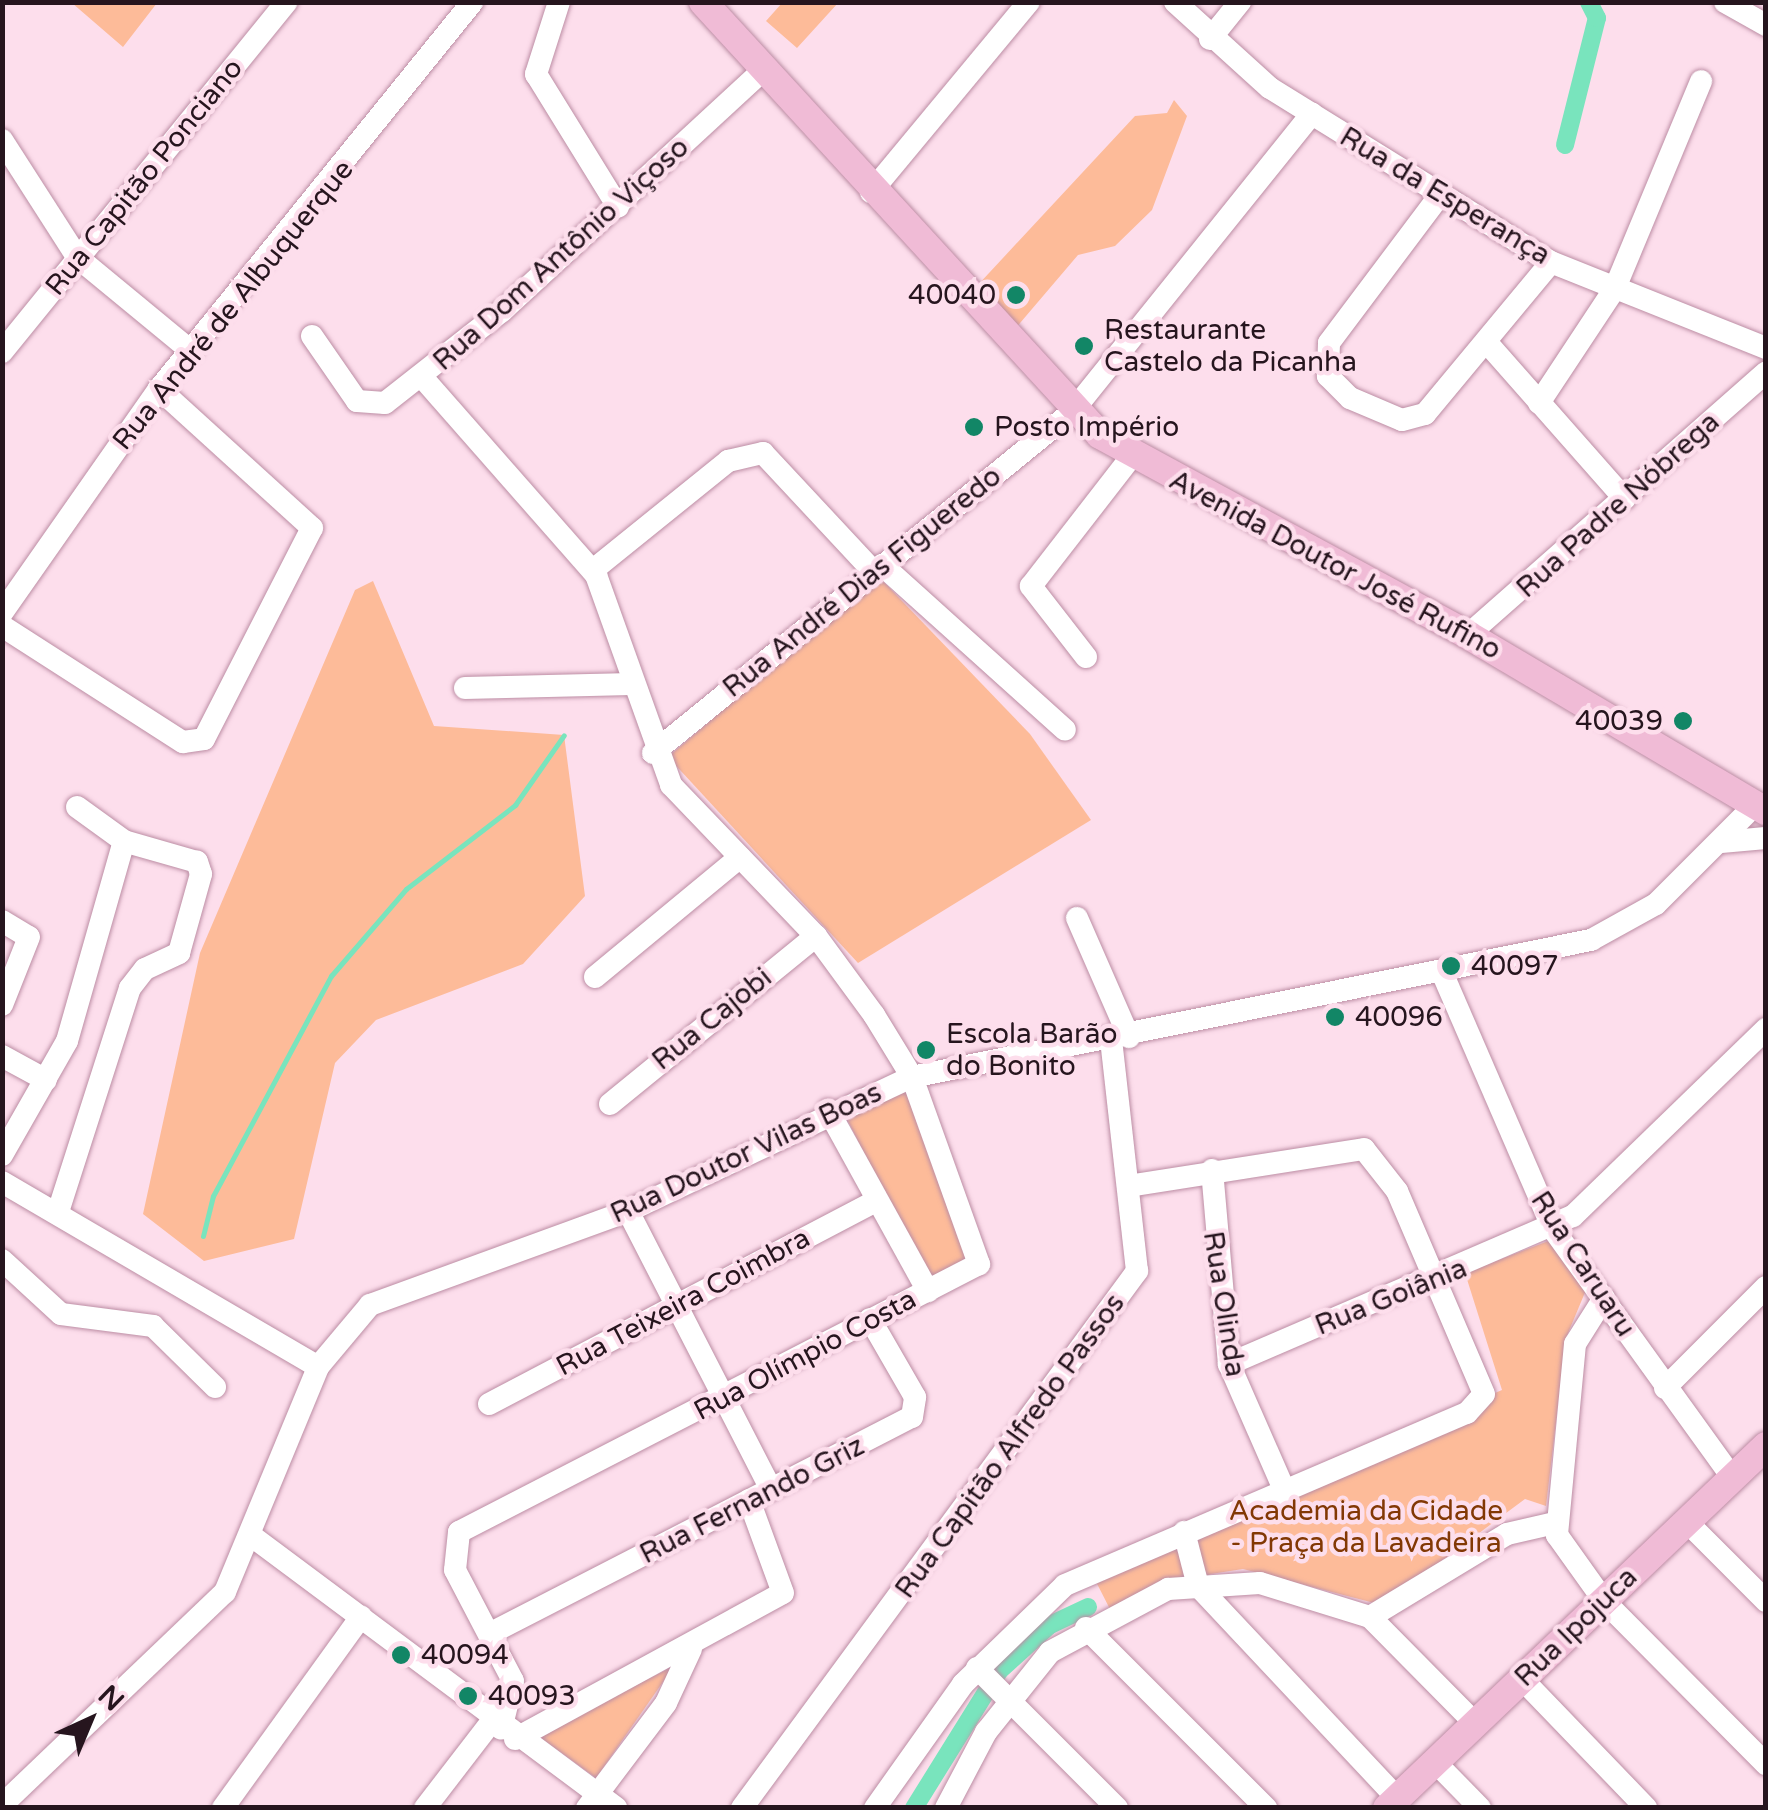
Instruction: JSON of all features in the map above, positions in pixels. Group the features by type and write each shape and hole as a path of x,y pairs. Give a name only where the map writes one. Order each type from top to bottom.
{"main road":[{"name":"Avenida Doutor José Rufino","path":"703,2 1072,412 1132,456 1468,635 1760,808"},
{"name":"Rua Ipojuca","path":"1392,1803 1766,1446"}],"street":[{"name":"Rua Capitão Ponciano","path":"2,352 10,330 77,257 286,2"},
{"name":"Rua André de Albuquerque","path":"2,613 160,388 472,2"},
{"path":"559,2 538,83 618,207"},
{"path":"871,192 1029,2"},
{"name":"Rua da Esperança","path":"1175,2 1210,39 1312,114 1550,262 1755,343"},
{"path":"1210,39 1240,2"},
{"path":"1725,2 1766,26"},
{"name":"Rua Dom Antônio Viçoso","path":"763,70 618,207 422,377 592,570 653,753 740,858 816,936 912,1077"},
{"path":"1539,402 1616,288 1701,81"},
{"name":"Rua André Dias Figueredo","path":"653,753 1072,412 1312,114"},
{"path":"2,140 8,164 77,257 191,350"},
{"path":"1440,195 1329,342 1328,376 1350,398 1410,421 1489,345 1550,262"},
{"path":"312,336 366,405 385,404 422,377"},
{"path":"1489,345 1625,499"},
{"name":"Rua Padre Nóbrega","path":"1468,635 1766,372"},
{"path":"2,626 183,742 200,742 312,528 160,388"},
{"path":"592,570 728,461 763,453 878,569 1065,730"},
{"path":"1086,657 1031,586 1132,456"},
{"path":"465,688 631,684"},
{"path":"58,1212 135,978 179,953 202,874 194,860 124,841 77,807"},
{"name":"Rua Doutor Vilas Boas","path":"2,1805 208,1614 252,1537 318,1367 344,1326 398,1290 628,1210 828,1110 912,1077 1444,977 1613,930 1760,808"},
{"path":"1721,842 1766,838"},
{"path":"2,1155 46,1080 82,998 124,841"},
{"path":"595,976 740,858"},
{"name":"Rua Capitão Alfredo Passos","path":"742,1808 1124,1291 1142,1252 1120,1039 1091,947 1077,918"},
{"path":"2,922 29,937 2,1005"},
{"name":"Rua Cajobi","path":"610,1104 816,936"},
{"name":"Rua Caruaru","path":"1444,977 1553,1229 1732,1478"},
{"name":"Rua Goiânia","path":"1228,1364 1553,1229 1623,1175 1766,1029"},
{"path":"2,1056 46,1080"},
{"name":"Rua Olímpio Costa","path":"491,1633 455,1570 455,1538 928,1291 979,1260 912,1077"},
{"path":"828,1110 928,1291"},
{"path":"875,1808 979,1670 1026,1615 1077,1579 1467,1413 1484,1384 1387,1174 1364,1149 1134,1184"},
{"name":"Rua Olinda","path":"1212,1170 1228,1364 1284,1489"},
{"path":"2,1182 318,1367"},
{"name":"Rua Teixeira Coimbra","path":"489,1404 877,1200"},
{"path":"628,1210 771,1489"},
{"path":"2,1260 61,1314 152,1326 215,1388"},
{"path":"1666,1388 1766,1287"},
{"path":"1604,1298 1575,1344 1554,1523 1604,1601 1766,1764"},
{"name":"Rua Fernando Griz","path":"491,1633 917,1410 870,1319"},
{"path":"426,1808 502,1729 691,1649 770,1605 786,1581 749,1500"},
{"path":"1686,1521 1766,1601"},
{"path":"1370,1618 1508,1534 1554,1523"},
{"path":"1184,1532 1198,1586 1392,1803"},
{"path":"252,1537 600,1803 666,1703 691,1649"},
{"path":"1077,1579 1093,1623 1266,1808"},
{"path":"952,1804 1009,1697 1093,1623 1198,1586 1260,1583 1370,1618 1475,1723"},
{"path":"223,1808 361,1618"},
{"path":"491,1633 513,1681 502,1729"},
{"path":"979,1670 1117,1808"},
{"path":"1522,1679 1646,1808"},
{"path":"1435,1762 1480,1808"}],"green space":[{"path":"782,2 838,3 797,48 766,21"},
{"path":"72,3 157,3 123,47"},
{"path":"1174,100 1187,116 1152,210 1115,246 1078,255 1015,329 976,287 1135,116 1167,113"},
{"path":"879,577 1030,734 1091,820 858,963 668,757"},
{"path":"373,581 434,726 564,735 585,896 523,964 376,1020 335,1063 294,1239 204,1261 143,1214 200,953 355,590"},
{"path":"905,1086 976,1263 929,1283 847,1119"},
{"name":"Academia da Cidade - Praça da Lavadeira","path":"1551,1240 1586,1290 1566,1338 1546,1506 1525,1499 1382,1605 1243,1569 1211,1574 1115,1619 1089,1568 1502,1390 1465,1273"},
{"path":"670,1668 596,1778 537,1735"}],"waterway":[{"path":"1565,145 1597,18 1589,2"},
{"path":"203,1236 213,1196 331,976 406,889 515,805 564,735"},
{"path":"914,1808 1000,1670 1050,1625 1088,1607"}],"place":[{"name":"40040","path":"1016,295"},
{"name":"Restaurante Castelo da Picanha","path":"1084,346"},
{"name":"Posto Império","path":"974,427"},
{"name":"40039","path":"1683,721"},
{"name":"40097","path":"1451,966"},
{"name":"40096","path":"1335,1017"},
{"name":"Escola Barão do Bonito","path":"926,1050"},
{"name":"40094","path":"401,1655"},
{"name":"40093","path":"468,1696"}]}
